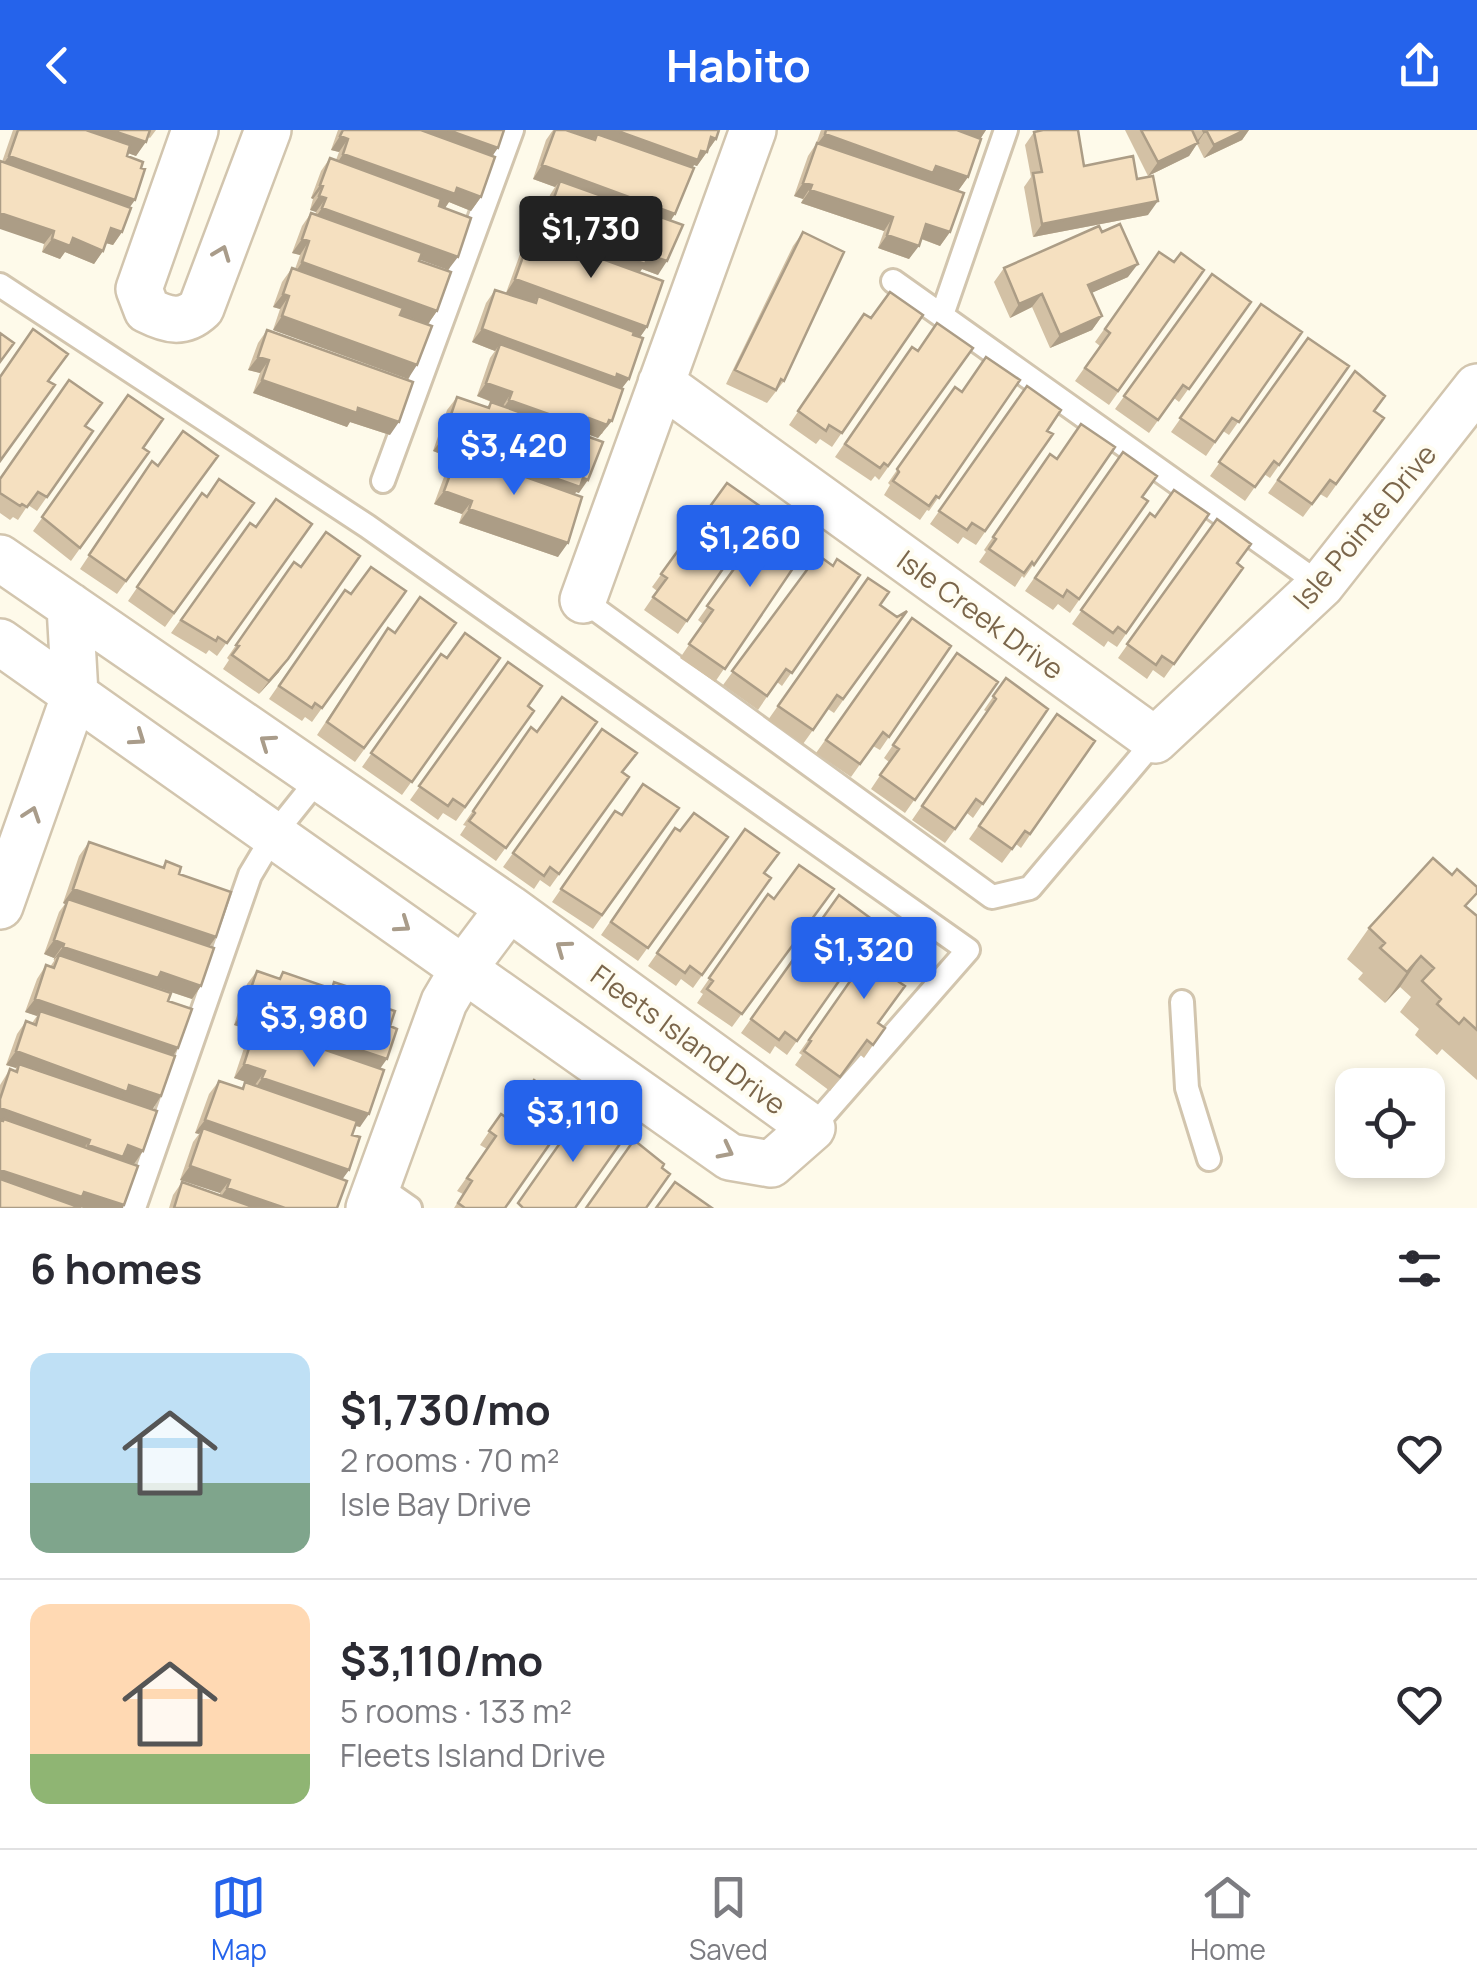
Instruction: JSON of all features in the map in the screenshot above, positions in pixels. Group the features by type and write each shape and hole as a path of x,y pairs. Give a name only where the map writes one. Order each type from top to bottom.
{"street":[{"path":"195,130 140,289 147,310 166,320 189,318 200,308 268,130"},
{"path":"583,600 753,130"},
{"name":"Isle Creek Drive","path":"661,383 1156,740"},
{"name":"Isle Pointe Drive","path":"1156,740 1320,586 1477,386"},
{"name":"Fleets Island Drive","path":"0,558 509,908 812,1128 771,1164 730,1157 75,694 3,653"},
{"path":"3,653 70,606"},
{"path":"0,906 75,694 70,606"},
{"path":"386,1200 444,1002 509,908"}],"lane":[{"path":"383,481 512,130"},
{"path":"942,315 1006,130"},
{"path":"893,281 1320,586"},
{"path":"0,284 367,526 968,950 812,1128"},
{"path":"583,600 992,897 1030,888 1156,740"},
{"path":"134,1208 250,875 275,833 319,778"},
{"path":"1182,1002 1187,1088 1209,1159"}],"building":[{"path":"18,130 86,130 130,145 127,156 143,162 141,168 145,169 135,200 9,156"},
{"path":"111,130 150,130 146,142"},
{"path":"343,130 421,130 495,157 481,197 457,188 455,194 343,154 348,139 340,136"},
{"path":"448,130 504,130 498,148"},
{"path":"555,130 595,140 597,134 694,168 675,214 542,165"},
{"path":"615,130 719,130 698,160"},
{"path":"826,130 957,130 981,139 968,177 936,166 933,173 825,134"},
{"path":"1078,130 1084,166 1133,156 1137,179 1153,176 1158,201 1042,224 1033,173 1042,172 1034,132"},
{"path":"1141,130 1192,130 1198,143 1158,162"},
{"path":"1206,130 1245,130 1214,145"},
{"path":"817,143 964,193 950,232 926,224 919,246 887,235 893,217 810,190 812,185 803,183"},
{"path":"330,158 441,199 439,206 471,218 458,257 322,208 326,198 319,196 323,186 320,185"},
{"path":"0,161 131,208 122,232 111,228 103,251 73,238 70,246 52,239 54,231 0,213"},
{"path":"560,181 683,225 667,261 649,255 645,264 569,237 572,229 546,220"},
{"path":"311,213 422,253 419,261 451,272 437,311 302,262 309,241 302,239"},
{"path":"1120,224 1138,264 1088,285 1102,316 1060,335 1042,294 1019,304 1004,268 1099,226 1102,232"},
{"path":"803,232 844,252 784,381 781,379 776,390 735,370"},
{"path":"529,240 559,251 561,244 663,281 647,327 515,279"},
{"path":"1159,252 1174,262 1181,253 1204,270 1118,391 1085,368 1110,333 1105,329"},
{"path":"292,268 403,308 400,315 432,326 417,365 282,316 289,296 283,294"},
{"path":"1212,274 1251,302 1189,389 1183,385 1158,420 1124,396"},
{"path":"495,290 536,303 538,296 634,332 633,335 643,338 629,379 617,374 616,378 482,329"},
{"path":"890,292 923,315 842,433 829,425 826,431 798,411 864,314 871,318"},
{"path":"1261,304 1302,332 1239,422 1232,418 1215,442 1180,418"},
{"path":"937,323 973,348 888,466 884,463 880,468 845,444 912,347 918,351"},
{"path":"33,329 68,354 48,381 55,385 0,461 0,377"},
{"path":"267,330 413,382 399,422 358,408 357,413 262,380 269,360 258,357"},
{"path":"0,333 14,343 0,362"},
{"path":"1308,338 1349,366 1279,465 1274,461 1255,487 1219,462"},
{"path":"500,344 623,389 612,421 607,425 589,418 585,427 509,400 512,392 486,383"},
{"path":"986,357 1020,380 939,498 936,496 929,506 893,481 897,469 955,387 962,392"},
{"path":"1355,371 1385,396 1374,411 1384,418 1336,484 1330,480 1312,504 1278,480"},
{"path":"69,380 102,403 85,426 93,431 47,497 38,492 27,507 20,506 0,493 0,479"},
{"path":"1027,386 1061,410 1047,431 1053,434 985,531 972,523 967,530 939,511"},
{"path":"128,395 163,419 143,448 149,452 80,548 42,517"},
{"path":"457,397 489,408 491,402 603,442 588,480 583,478 580,487 443,438"},
{"path":"1081,424 1115,447 1034,565 1032,562 1024,573 989,549 996,539 993,537 1050,454 1057,459"},
{"path":"183,431 218,456 126,581 89,555 152,461 158,466"},
{"path":"1123,452 1157,476 1142,497 1148,501 1079,599 1067,590 1063,597 1035,578"},
{"path":"458,453 582,497 568,543 469,509 472,501 444,491"},
{"path":"219,479 254,503 174,613 137,587 202,493 207,497"},
{"path":"727,483 764,509 687,621 653,597 667,578 661,574"},
{"path":"1174,490 1209,514 1126,633 1118,627 1113,633 1081,610 1150,513 1155,517"},
{"path":"276,499 312,524 227,643 218,637 216,641 181,620 250,523 256,527"},
{"path":"774,514 812,540 725,669 689,644 713,610 707,606"},
{"path":"1217,519 1251,544 1237,563 1243,568 1174,664 1162,656 1156,665 1127,644"},
{"path":"326,532 360,556 269,681 232,655 294,562 301,567"},
{"path":"818,555 833,566 837,559 860,575 792,673 786,669 767,696 732,671"},
{"path":"371,567 406,591 322,708 315,703 312,708 279,686 345,590 351,594"},
{"path":"868,578 889,592 880,605 897,617 907,611 843,699 837,695 813,730 778,706"},
{"path":"420,597 456,623 364,748 327,722 388,628 395,633"},
{"path":"912,618 951,646 889,737 883,732 860,764 826,740"},
{"path":"465,633 500,658 412,782 371,753 441,654 447,658"},
{"path":"957,653 998,682 915,800 880,775 899,749 893,745"},
{"path":"508,662 542,686 528,706 534,711 465,807 453,799 448,806 419,786"},
{"path":"1006,678 1048,709 983,804 976,799 955,829 922,806 996,699 993,696"},
{"path":"562,697 597,722 506,848 469,821 531,727 537,732"},
{"path":"1057,714 1095,741 1030,834 1025,831 1012,849 979,826"},
{"path":"602,729 637,753 622,772 629,777 559,874 550,867 544,876 513,853"},
{"path":"643,784 679,808 602,915 561,889 615,811 622,815"},
{"path":"694,813 728,837 648,948 611,922 675,828 680,831"},
{"path":"745,829 779,853 764,873 771,878 702,975 690,966 685,973 657,953"},
{"path":"89,842 164,868 166,861 181,867 179,874 231,892 216,937 73,889"},
{"path":"1433,858 1452,875 1457,869 1477,887 1477,893 1465,906 1477,916 1477,1030 1464,1018 1459,1024 1437,1004 1441,999 1422,981 1434,968 1421,956 1407,972 1380,948 1385,943 1369,928"},
{"path":"799,865 834,889 742,1014 707,989 713,981 709,978 768,894 774,899"},
{"path":"839,895 873,920 859,939 865,944 797,1041 785,1032 779,1040 751,1019"},
{"path":"68,899 214,948 201,986 161,972 158,978 63,947 54,940"},
{"path":"890,924 924,948 899,982 905,986 878,1023 885,1028 873,1045 867,1040 840,1077 804,1051"},
{"path":"59,955 171,993 168,1001 192,1009 178,1048 35,999 46,965 54,968"},
{"path":"257,971 280,979 283,972 332,989 334,982 355,989 352,997 395,1011 390,1026 397,1029 387,1059 243,1011"},
{"path":"40,1011 175,1056 161,1096 129,1085 127,1092 16,1051 26,1021 36,1025"},
{"path":"256,1026 384,1070 369,1114 262,1078 265,1071 244,1064"},
{"path":"19,1064 157,1111 143,1151 128,1145 123,1157 88,1145 90,1140 0,1108 10,1069 17,1072"},
{"path":"534,1080 547,1089 551,1083 579,1102 505,1208 465,1208 458,1203 472,1181 467,1178 496,1136 489,1131 501,1114 507,1118"},
{"path":"219,1081 243,1089 245,1082 357,1121 352,1135 360,1137 349,1170 205,1120"},
{"path":"586,1106 610,1123 606,1129 622,1141 575,1208 523,1208 518,1203"},
{"path":"0,1120 138,1166 124,1205 84,1192 82,1197 0,1170"},
{"path":"203,1128 347,1181 337,1208 285,1208 227,1188 230,1180 190,1166"},
{"path":"634,1140 664,1164 662,1168 670,1174 646,1208 586,1208"},
{"path":"0,1179 81,1208 0,1208"},
{"path":"182,1182 256,1208 174,1208"},
{"path":"675,1182 712,1208 656,1208"}]}
